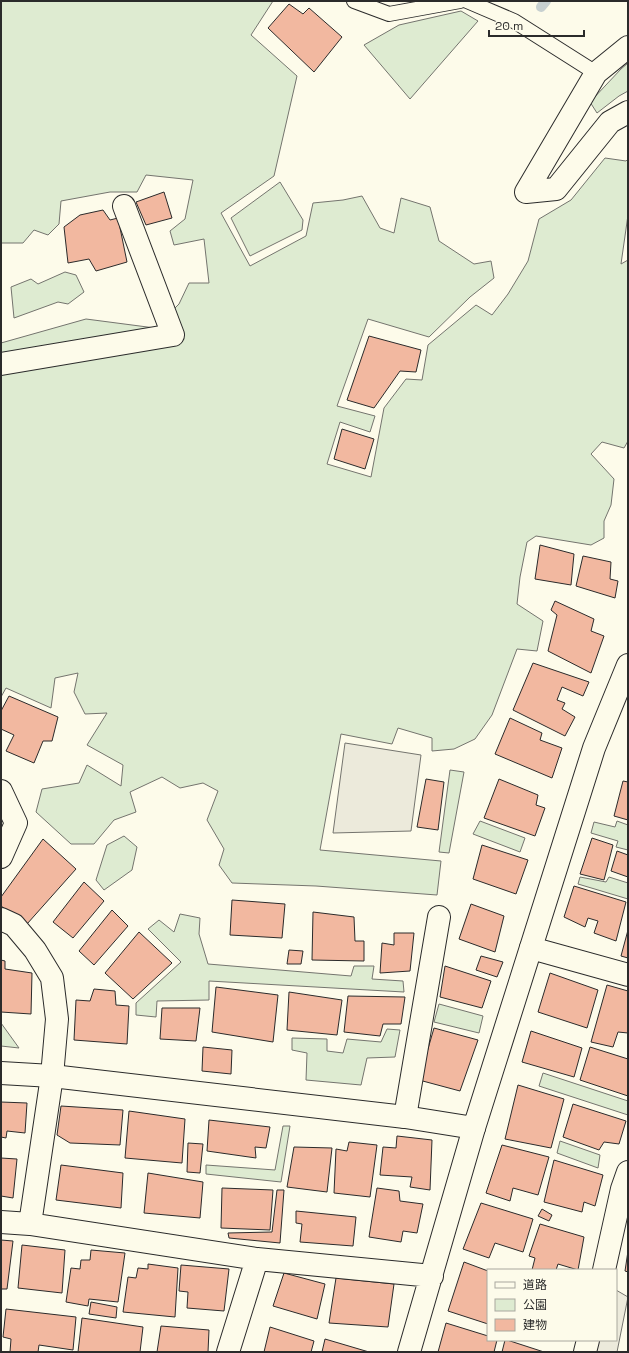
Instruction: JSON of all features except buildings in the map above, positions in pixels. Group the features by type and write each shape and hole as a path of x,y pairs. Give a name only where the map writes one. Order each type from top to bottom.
{"street":[{"path":"628,47 596,73 526,192 556,189 610,122 628,112"},
{"path":"1,364 173,335 124,206"},
{"path":"409,1352 474,1128 594,748 628,665"},
{"path":"1,791 16,823 1,857"},
{"path":"405,1117 439,917"},
{"path":"1,919 14,925 35,950 52,978 57,1019 52,1076 30,1224"},
{"path":"531,948 628,975"},
{"path":"1,1073 52,1076 405,1117 474,1128"},
{"path":"604,1269 622,1189 628,1172"},
{"path":"1,1222 30,1224 257,1259 432,1276"},
{"path":"228,1352 257,1259"},
{"path":"585,1352 588,1341"}],"lane":[{"path":"354,1 389,14 460,1"},
{"path":"467,1 514,21 596,73"}],"green space":[{"path":"1,1 273,1 251,35 297,76 274,176 221,213 250,266 306,236 313,203 343,200 362,196 380,228 394,233 401,198 430,207 439,241 474,264 491,261 494,278 470,297 429,337 368,319 337,406 375,416 370,432 340,422 327,464 371,477 384,408 406,379 422,380 428,345 476,305 492,315 508,294 528,261 539,219 571,200 605,158 626,161 628,159 628,215 621,264 628,260 628,441 624,448 602,442 591,454 614,479 611,505 604,521 604,538 591,545 536,536 527,542 520,577 517,604 543,621 537,651 517,649 492,715 475,739 454,749 432,751 432,738 398,728 392,744 341,734 320,850 441,861 437,895 316,886 232,883 219,865 224,849 207,820 218,791 203,783 180,788 162,777 130,792 136,812 114,820 94,844 71,844 36,812 42,789 79,783 87,765 121,786 123,765 87,745 107,713 85,714 74,692 78,673 55,678 51,708 6,688 1,697 1,343 86,319 155,328 179,304 189,283 209,283 204,239 174,245 170,231 185,219 193,180 146,175 137,192 110,192 61,201 59,224 48,235 34,230 23,243 1,243"},
{"path":"461,11 478,21 410,99 364,45 399,25"},
{"path":"628,63 628,91 597,113 590,102"},
{"path":"280,182 303,220 302,230 250,256 231,218"},
{"path":"65,272 76,275 84,292 68,304 58,302 14,318 11,287 31,279 38,284"},
{"path":"450,770 464,772 449,853 439,852"},
{"path":"480,821 525,838 520,852 473,834"},
{"path":"617,821 628,825 628,850 616,847 618,841 591,833 594,822 615,827"},
{"path":"124,836 137,847 132,870 104,890 96,880 107,845"},
{"path":"580,877 606,882 609,877 628,883 628,899 578,884"},
{"path":"180,914 200,918 199,934 208,964 351,976 354,966 374,966 372,979 403,981 404,992 209,981 209,1000 157,1001 156,1017 136,1015 136,1003 181,962 148,929 159,920 174,932"},
{"path":"439,1004 483,1016 479,1033 434,1022"},
{"path":"1,1023 19,1048 1,1046"},
{"path":"387,1029 400,1030 395,1057 367,1058 361,1085 306,1080 307,1053 292,1050 292,1038 327,1039 327,1051 343,1053 347,1039 381,1042"},
{"path":"543,1073 628,1101 628,1115 539,1086"},
{"path":"283,1126 290,1126 281,1182 206,1174 206,1165 275,1170"},
{"path":"560,1141 600,1155 598,1168 557,1153"}],"shaded area":[{"path":"345,743 421,755 411,831 333,833"},
{"path":"617,1291 628,1297 617,1352 594,1352 597,1341 617,1341"}],"waterway":[{"path":"541,7 546,1"}]}
